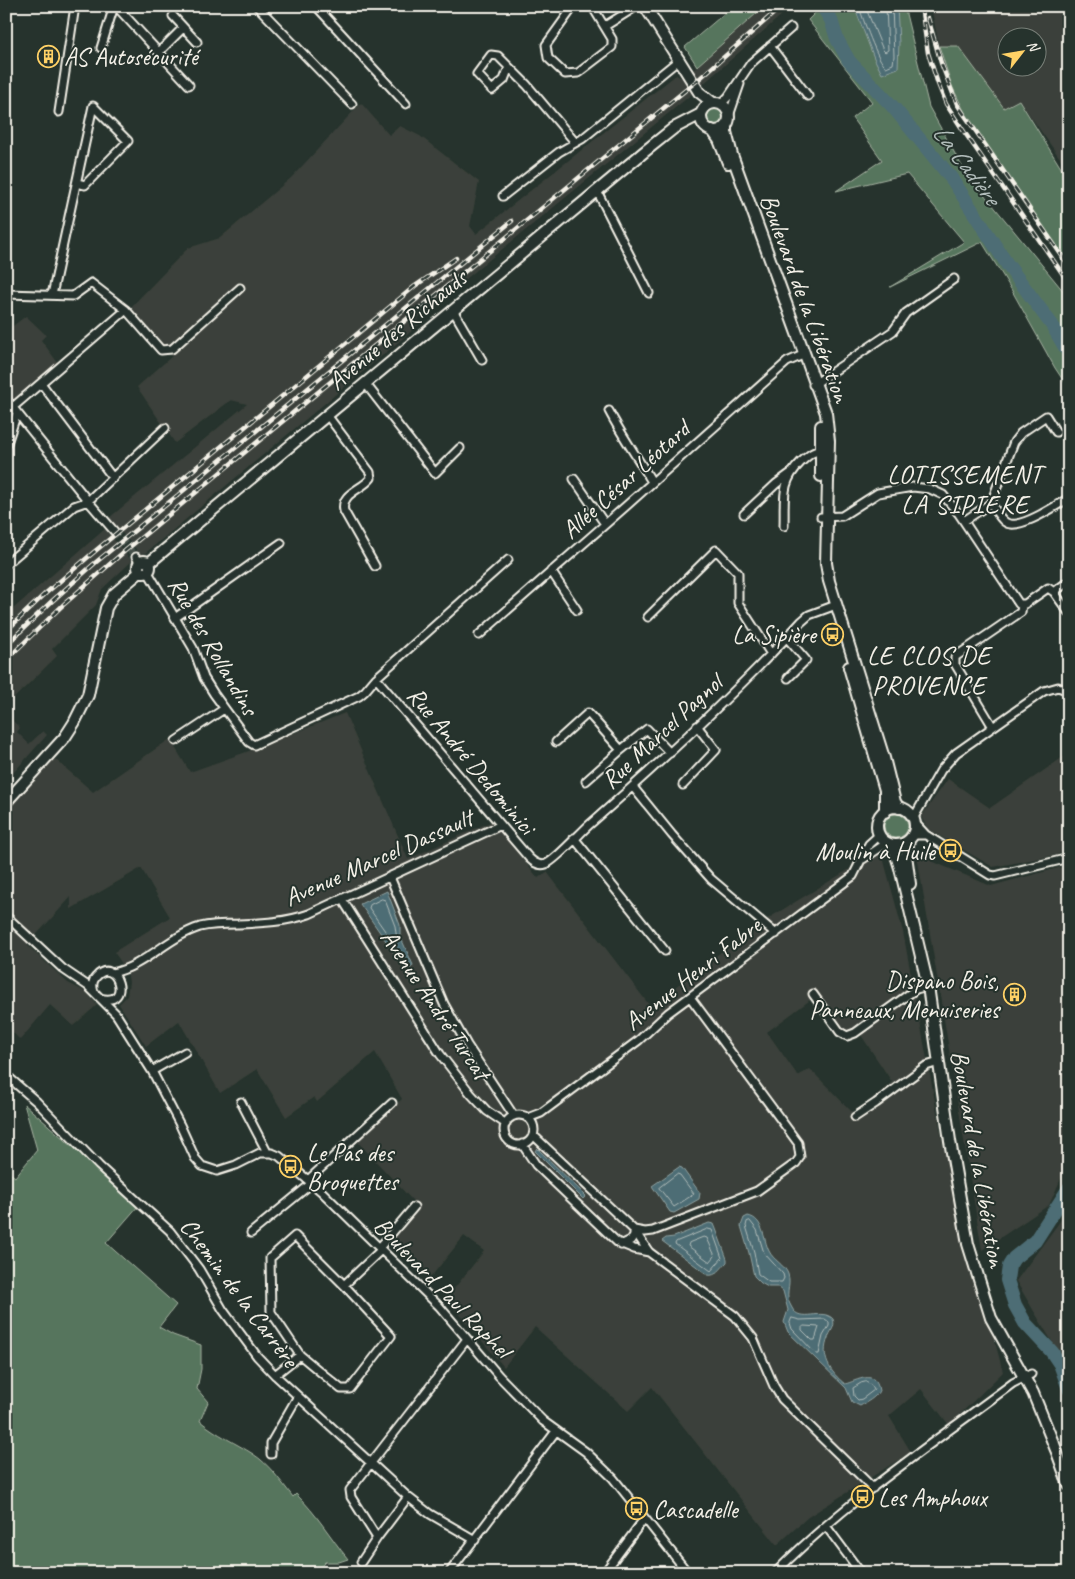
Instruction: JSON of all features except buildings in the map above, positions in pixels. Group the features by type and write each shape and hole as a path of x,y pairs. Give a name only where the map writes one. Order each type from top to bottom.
{"street":[{"path":"59,112 75,6"},
{"path":"102,48 115,6 189,85"},
{"path":"257,6 352,104"},
{"path":"316,6 406,104"},
{"path":"574,6 546,46 548,58 565,74 578,73 612,47 612,39 592,6"},
{"path":"605,26 636,6"},
{"path":"645,6 699,92 702,120 708,128"},
{"path":"173,16 197,42"},
{"path":"159,52 183,28"},
{"path":"702,112 707,105 717,103 728,97 751,63 791,28"},
{"path":"770,46 808,96"},
{"path":"509,67 504,80 492,90 476,74 490,55 498,56 509,67 527,85 575,142"},
{"path":"504,196 575,142 582,139 680,59"},
{"path":"674,128 720,130 728,120 738,95 742,78"},
{"path":"699,92 728,111 728,120"},
{"path":"52,295 93,106 128,141 85,185 77,183"},
{"name":"Avenue des Richauds","path":"6,802 65,737 74,723 88,694 106,608 114,594 143,565 173,545 364,384 674,128 702,112"},
{"name":"Boulevard de la Libération","path":"728,120 726,132 732,155 803,355"},
{"name":"Boulevard de la Libération","path":"708,128 726,157 814,384 821,414 825,450 824,517 820,564 822,580 834,606 890,779 895,802 899,808"},
{"path":"597,191 649,293"},
{"path":"814,384 894,332 906,313 954,279"},
{"path":"6,294 73,296 91,283 126,310 161,350 172,349 240,288"},
{"path":"6,446 15,410 41,383 126,310"},
{"path":"453,310 482,360"},
{"name":"Allée César Léotard","path":"479,635 786,362 803,355"},
{"path":"41,383 113,478"},
{"path":"364,384 435,473 460,448"},
{"path":"6,399 88,502 114,531"},
{"path":"609,411 652,482"},
{"path":"327,415 370,472 371,478 368,483 348,496 344,500 343,506 375,566"},
{"path":"964,521 991,503 1014,442 1020,433 1046,416 1056,432"},
{"path":"6,564 74,506 88,502 166,428"},
{"path":"744,514 776,484 791,473 811,452 825,450"},
{"path":"784,526 786,486 791,473"},
{"path":"574,479 605,524"},
{"path":"824,517 842,516 878,493 912,487 930,489 943,495 964,521 1019,604 1025,604 1048,588 1054,592 1069,613"},
{"path":"991,503 1004,522 1012,525 1037,518 1069,498"},
{"path":"175,618 281,543"},
{"path":"648,617 716,550 738,573 738,603 771,654"},
{"path":"6,553 14,556"},
{"name":"Rue des Rollandins","path":"143,565 192,648 204,678 249,742 256,744 362,694 376,678 508,560"},
{"path":"551,571 578,610"},
{"path":"1054,592 1069,581"},
{"path":"993,727 955,664 955,656 1021,612 1022,604"},
{"name":"Boulevard de la Libération","path":"834,606 885,790 884,812 877,825 879,835 895,852 928,986 953,1158 968,1244 991,1318 1028,1375 1033,1393 1069,1485"},
{"name":"Rue Marcel Pagnol","path":"541,864 550,862 574,838 670,753 809,615 834,606"},
{"path":"787,638 806,660 788,678"},
{"name":"Rue André Dedominici","path":"376,678 529,858 535,863 541,864"},
{"path":"912,818 920,808 941,770 956,753 1044,691 1058,687 1067,688"},
{"path":"176,740 224,709"},
{"path":"556,742 588,713 621,750"},
{"path":"683,785 716,750 697,726"},
{"path":"586,781 647,728 670,753"},
{"path":"633,787 711,879 776,934"},
{"path":"884,812 889,809 899,808 912,818 926,835 990,875 995,876 1069,858"},
{"name":"Boulevard de la Libération","path":"912,818 911,838 906,855 912,918"},
{"name":"Avenue Marcel Dassault","path":"112,973 131,967 180,936 208,925 277,922 310,914 501,825"},
{"name":"Avenue Henri Fabre","path":"528,1118 540,1113 639,1040 668,1013 853,876 869,844 879,835"},
{"path":"889,844 900,845 911,838 926,835"},
{"path":"574,838 665,951"},
{"name":"Avenue Henri Fabre","path":"863,859 889,844"},
{"name":"Avenue André Turcat","path":"390,877 444,1004 467,1045 514,1116"},
{"name":"Avenue André Turcat","path":"342,899 440,1054 471,1094 487,1110 506,1124"},
{"path":"6,916 64,969 94,992 116,1014 152,1071 180,1124 195,1158 202,1166 217,1171 236,1165 260,1153 267,1152 241,1102"},
{"name":"Avenue Marcel Dassault","path":"120,982 131,967"},
{"path":"78,980 96,976 103,972 112,973 120,982 119,991 109,999 100,998"},
{"path":"94,992 93,984 96,976"},
{"path":"813,994 840,1032 847,1036 855,1033 916,989 928,986"},
{"path":"116,995 116,1014"},
{"path":"634,1230 654,1231 748,1196 768,1184 800,1157 798,1143 690,997"},
{"path":"152,1071 185,1052"},
{"path":"855,1117 926,1066 940,1062"},
{"name":"Chemin de la Carrère","path":"6,1075 37,1102 99,1166 170,1231 199,1268 223,1310 257,1356 275,1375 408,1497 430,1514 475,1540"},
{"path":"251,1233 310,1182 392,1103"},
{"name":"Avenue Henri Fabre","path":"534,1126 540,1113"},
{"path":"519,1115 528,1118 534,1126 533,1135 530,1140 522,1144 510,1141 505,1133 506,1124 514,1116 519,1115"},
{"path":"533,1135 634,1230 649,1252 735,1316 754,1338 774,1386 782,1399 873,1488"},
{"path":"522,1144 536,1165 621,1245 649,1252"},
{"name":"Boulevard Paul Raphel","path":"267,1152 279,1156 310,1182 439,1306 499,1376 543,1421 586,1452 613,1478 688,1573"},
{"path":"344,1285 380,1248 414,1207"},
{"path":"621,1245 631,1240 634,1230"},
{"path":"295,1236 391,1336 350,1389 341,1390 300,1354 271,1312 270,1258 295,1236"},
{"path":"377,1538 351,1497 350,1490 467,1339"},
{"path":"275,1375 300,1354"},
{"path":"775,1573 806,1542 873,1488 1013,1383 1028,1375"},
{"path":"271,1454 271,1442 298,1396"},
{"path":"449,1573 556,1431"},
{"path":"361,1562 408,1497"},
{"path":"604,1573 644,1519"},
{"path":"826,1526 861,1573"}],"shaded area":[{"path":"765,6 778,6 784,13 702,85 693,70"},
{"path":"931,6 1069,6 1069,171 1019,100 1004,108 958,46 939,46"},
{"path":"676,75 682,78 692,94 417,319 420,324 142,556 109,518 247,404 231,400 175,443 137,387 172,356 129,309 188,248 220,238 291,178 361,103 389,135 400,126 420,136 479,182 470,226 476,234"},
{"path":"26,316 46,335 41,340 58,363 14,402 6,392 6,331"},
{"path":"105,529 132,561 102,589 96,605 52,649 57,656 6,706 6,615"},
{"path":"345,713 408,859 492,821 538,878 547,872 650,1006 754,927 881,850 903,932 944,1149 1003,1372 949,1425 921,1389 889,1416 911,1452 808,1517 777,1545 652,1387 628,1411 535,1327 504,1367 446,1299 484,1251 464,1236 430,1278 387,1235 413,1201 356,1140 402,1099 375,1052 317,1102 314,1097 286,1117 257,1069 220,1093 179,1021 146,1046 119,1004 127,996 129,982 127,971 114,952 170,917 141,868 71,909 71,897 27,945 68,983 86,992 97,1005 73,1026 50,1005 20,1040 6,1025 6,808 50,759 56,760 93,792 170,739 190,772","holes":["817,995 846,1034 857,1029 892,1082 854,1114 810,1069 798,1076 767,1032"]},
{"path":"10,718 20,728 17,732 29,744 43,731 47,735 6,781 6,722"},
{"path":"1069,753 1069,848 1057,855 993,867 928,829 921,817 948,779 990,808"},
{"path":"917,855 991,886 1069,865 1069,1161 1049,1205 982,1250"},
{"path":"1069,1209 1069,1370 1016,1281"}],"green space":[{"path":"733,6 765,6 697,66 685,47"},
{"path":"822,6 904,6 929,107 964,170 1069,298 1069,389 982,242 890,287 964,242 907,174 836,191 882,160 852,118 872,102 808,20"},
{"path":"939,46 958,46 1004,108 1019,100 1069,181 1069,263 968,119 952,86"},
{"path":"711,108 719,108 724,113 722,124 711,126 706,121 706,113"},
{"path":"896,814 905,817 908,826 905,835 896,838 887,835 884,826 887,817"},
{"path":"24,1104 139,1205 106,1243 176,1305 159,1327 173,1335 201,1345 201,1369 197,1389 208,1402 200,1421 264,1463 293,1497 296,1494 310,1510 348,1559 339,1562 325,1562 315,1573 6,1573 6,1170 15,1177 37,1150"}],"water":[{"path":"854,6 897,6 898,68 882,74"},
{"path":"387,891 400,925 400,936 413,965 410,969 405,968 360,904"},
{"path":"537,1148 586,1196 583,1199 535,1151"},
{"path":"679,1167 682,1168 700,1193 699,1199 674,1213 670,1212 652,1186"},
{"path":"748,1216 760,1225 771,1254 788,1274 789,1303 796,1313 800,1315 823,1314 833,1319 833,1327 825,1352 831,1369 845,1384 870,1378 877,1384 879,1391 860,1406 852,1402 846,1388 788,1332 784,1322 788,1310 783,1291 778,1287 768,1287 754,1276 741,1226 744,1218"},
{"path":"709,1223 714,1224 727,1259 727,1262 716,1273 711,1275 708,1275 662,1241"}],"waterway":[{"name":"La Cadière","path":"822,6 831,20 837,39 849,61 894,108 952,179 1007,264 1052,325 1069,354"},
{"name":"La Cadière","path":"1069,1188 1035,1241 1014,1258 1009,1266 1007,1280 1015,1305 1025,1323 1052,1352 1060,1364 1069,1389"}],"tunnel":[{"path":"114,531 136,557"}],"railway":[{"path":"6,660 63,605 126,550 699,79 782,6"},
{"path":"921,6 928,53 946,104 1069,283"},
{"path":"928,18 941,63 957,104 1069,266"},
{"path":"6,645 95,563 512,221"},
{"path":"6,631 46,593 94,552 415,286 456,258"}],"place":[{"name":"AS Autosécurité","path":"48,56"},
{"name":"La Sipière","path":"832,634"},
{"name":"Moulin à Huile","path":"951,851"},
{"name":"Dispano Bois, Panneaux, Menuiseries","path":"1015,994"},
{"name":"Le Pas des Broquettes","path":"291,1166"},
{"name":"Les Amphoux","path":"862,1497"},
{"name":"Cascadelle","path":"637,1509"}],"district":[{"name":"LOTISSEMENT LA SIPIÈRE","path":"965,489"},
{"name":"LE CLOS DE PROVENCE","path":"929,670"}]}
